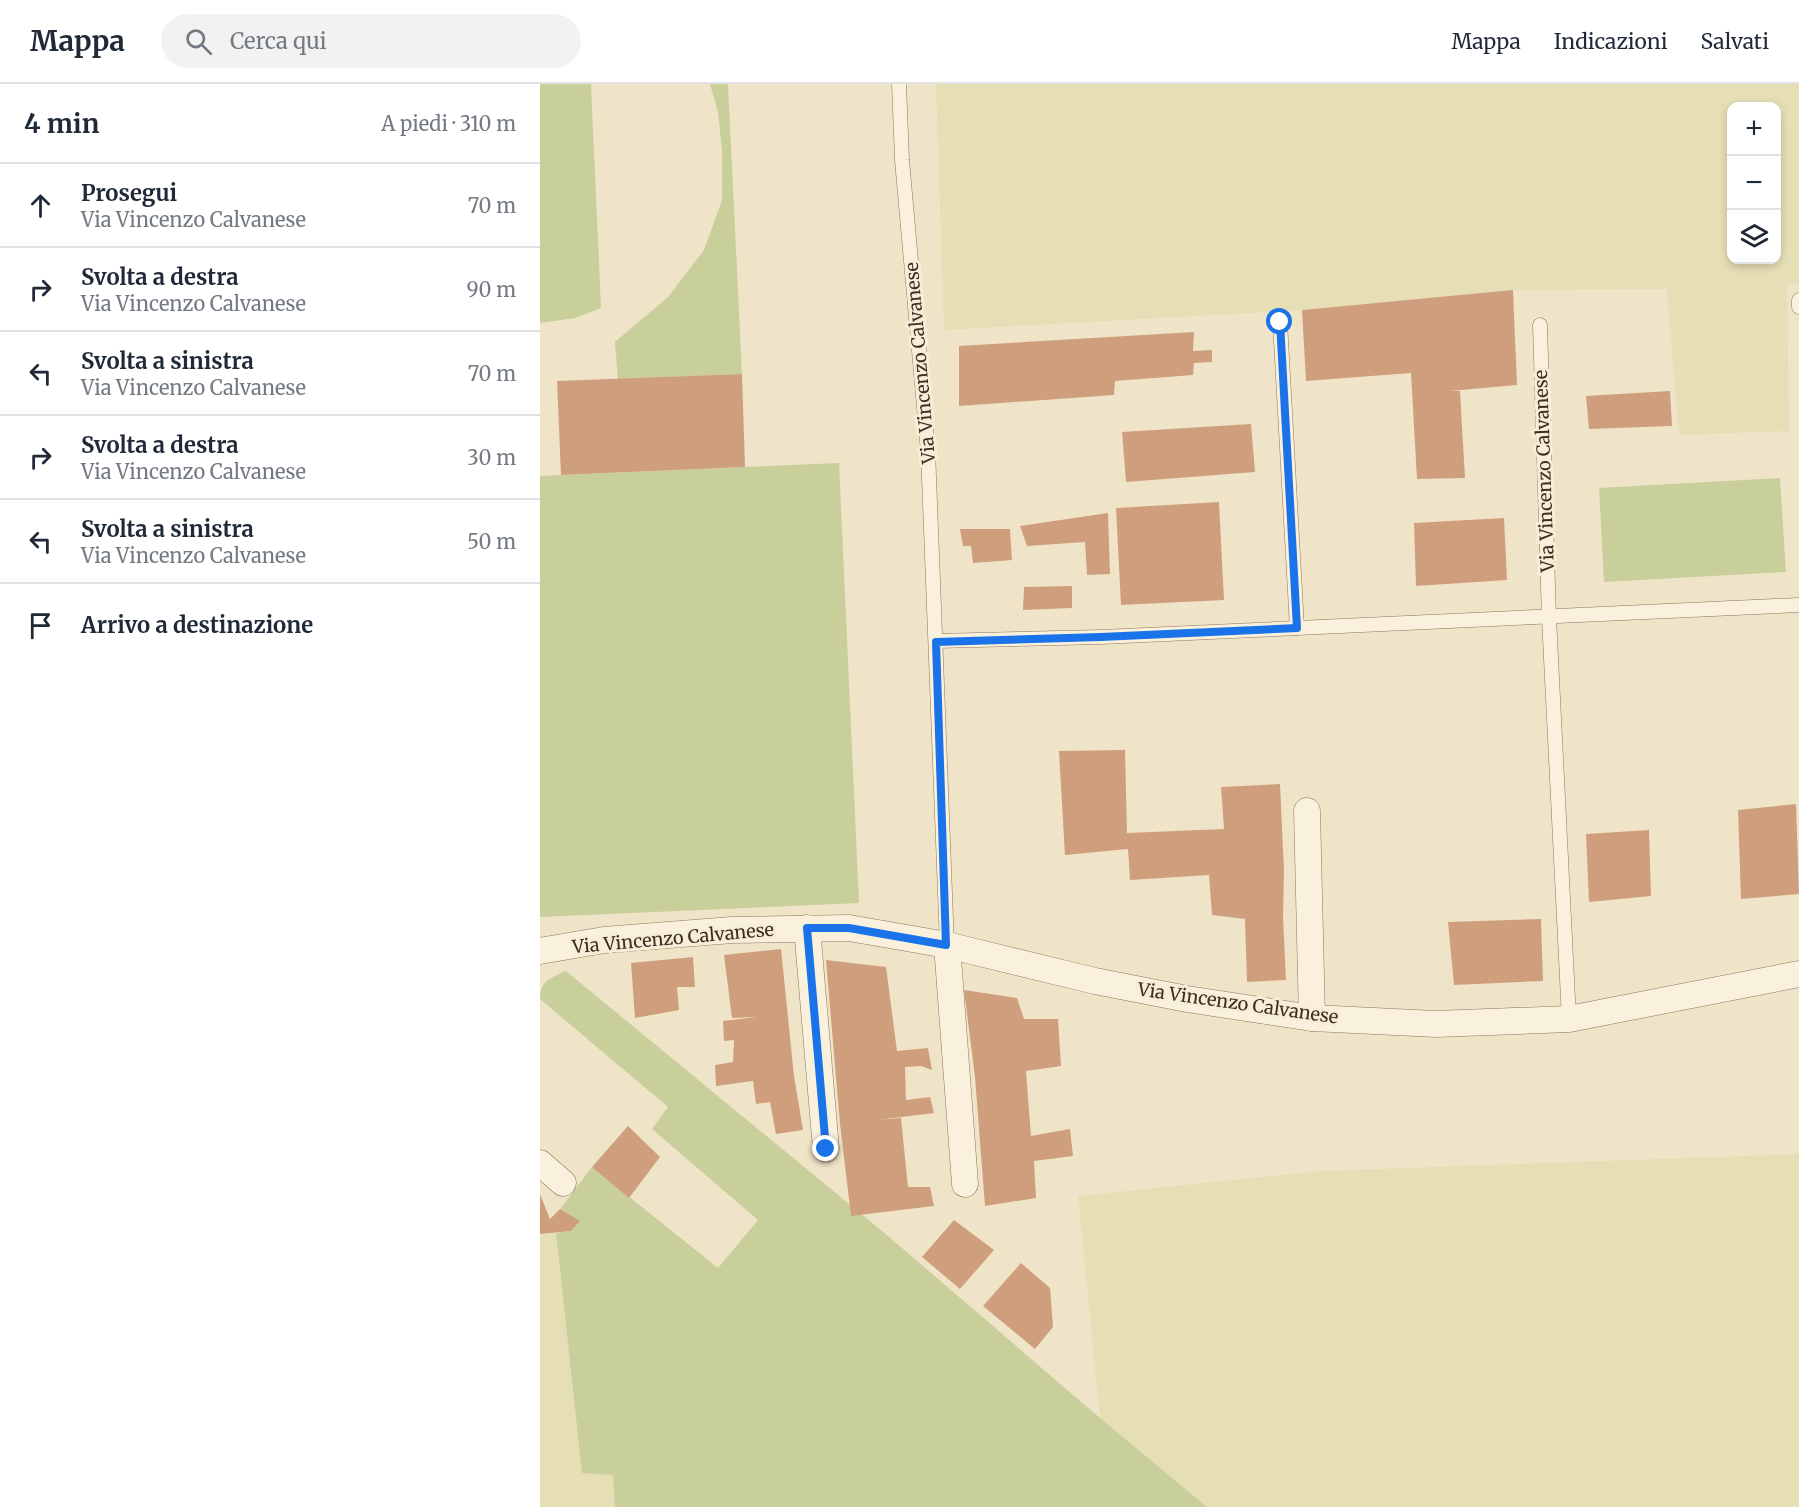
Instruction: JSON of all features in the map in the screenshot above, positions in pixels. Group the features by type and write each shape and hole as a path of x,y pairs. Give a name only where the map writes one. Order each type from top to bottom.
{"street":[{"path":"1307,811 1312,1018"},
{"path":"807,928 826,1149"},
{"name":"Via Vincenzo Calvanese","path":"540,951 604,940 732,930 849,928 946,945 1095,981 1164,994 1312,1018 1436,1024 1569,1019 1799,974"},
{"name":"Via Vincenzo Calvanese","path":"946,945 965,1184"},
{"path":"540,1162 563,1183"}],"lane":[{"name":"Via Vincenzo Calvanese","path":"899,84 902,160 928,451 946,945"},
{"path":"1799,300 1799,307"},
{"path":"1280,322 1297,628"},
{"name":"Via Vincenzo Calvanese","path":"1540,325 1549,618 1569,1019"},
{"path":"936,642 1549,618 1799,605"}],"shaded area":[{"path":"936,84 1799,84 1799,283 1787,284 1789,431 1679,435 1667,289 1513,290 1302,310 944,330"},
{"path":"1799,1154 1799,1507 1207,1507 1100,1418 1078,1196 1322,1171"},
{"path":"556,1233 582,1472 613,1475 615,1507 540,1507 540,1234"}],"green space":[{"path":"540,84 591,84 601,308 575,318 540,323"},
{"path":"710,84 728,84 742,374 618,379 615,342 668,297 704,250 722,200 722,151 718,112"},
{"path":"839,463 859,903 540,917 540,476"},
{"path":"1780,478 1786,572 1604,582 1599,488"},
{"path":"566,971 888,1236 1207,1507 615,1507 613,1475 582,1473 556,1233 571,1231 579,1221 560,1209 592,1167 718,1268 758,1220 652,1129 668,1107 540,999 544,984"}],"building":[{"path":"1513,290 1517,385 1450,391 1460,391 1465,478 1417,479 1411,373 1306,381 1302,310"},
{"path":"1194,332 1193,351 1212,350 1212,362 1194,363 1193,375 1115,381 1114,395 959,406 959,346"},
{"path":"742,374 745,467 561,475 557,381"},
{"path":"1670,391 1672,426 1589,429 1586,396"},
{"path":"1251,424 1255,472 1126,482 1122,432"},
{"path":"1219,502 1224,600 1121,605 1116,508"},
{"path":"1108,513 1110,574 1087,575 1085,542 1027,546 1020,526"},
{"path":"1504,518 1507,580 1416,586 1414,523"},
{"path":"960,529 1010,529 1012,560 973,563 971,546 963,546"},
{"path":"1072,586 1072,608 1023,610 1024,587"},
{"path":"1125,750 1127,833 1224,829 1221,787 1280,784 1286,980 1247,982 1245,919 1212,915 1209,875 1130,880 1128,849 1065,855 1059,751"},
{"path":"1796,804 1799,894 1741,899 1738,810"},
{"path":"1649,830 1651,896 1589,902 1586,834"},
{"path":"1541,919 1543,981 1454,985 1448,922"},
{"path":"781,949 794,1076 803,1130 776,1134 770,1102 756,1104 753,1081 716,1086 715,1065 733,1062 734,1040 724,1041 723,1021 757,1017 732,1018 724,955"},
{"path":"693,957 695,987 677,987 679,1010 635,1018 631,963"},
{"path":"826,960 886,967 897,1051 928,1048 932,1070 921,1066 905,1067 906,1100 930,1097 934,1113 878,1120 901,1118 908,1187 930,1187 934,1206 851,1216 840,1124"},
{"path":"964,990 1017,998 1024,1019 1058,1019 1061,1066 1026,1071 1031,1136 1070,1129 1073,1156 1034,1161 1036,1198 985,1206 975,1077"},
{"path":"628,1126 660,1157 629,1198 592,1167"},
{"path":"540,1194 550,1219 560,1209 580,1221 571,1231 540,1234"},
{"path":"954,1220 994,1250 960,1289 922,1257"},
{"path":"1021,1263 1050,1288 1053,1327 1035,1349 983,1306"}],"route":[{"path":"826,1149 807,928 849,928 946,945 936,642 1297,628 1280,322"}]}
